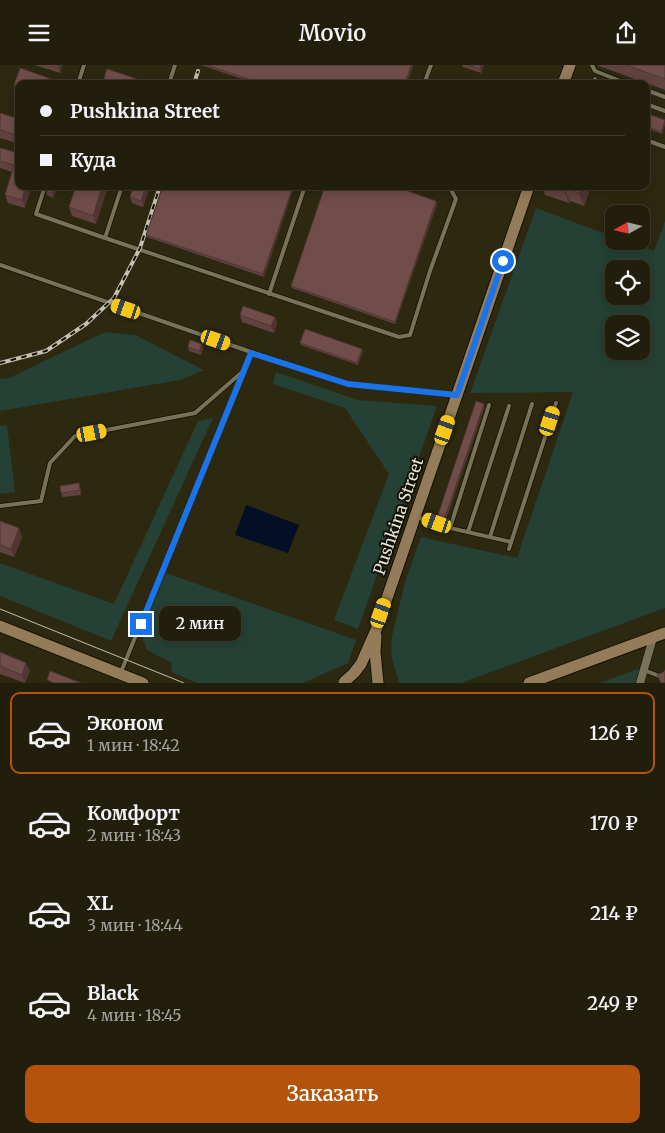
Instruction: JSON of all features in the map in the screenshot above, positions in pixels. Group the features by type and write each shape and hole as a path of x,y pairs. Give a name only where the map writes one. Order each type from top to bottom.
{"main road":[{"path":"564,80 570,65"},
{"name":"Pushkina Street","path":"376,630 528,190"},
{"path":"0,626 143,683"},
{"path":"343,683 361,664 376,630"},
{"path":"376,630 378,683"},
{"path":"529,683 665,633"},
{"path":"343,683 357,683"}],"street":[{"path":"640,683 653,638"}],"lane":[{"path":"79,80 84,65"},
{"path":"170,80 175,65"},
{"path":"425,80 430,65"},
{"path":"592,65 595,71 618,80"},
{"path":"650,91 665,97"},
{"path":"650,105 665,111"},
{"path":"650,141 665,147"},
{"path":"44,190 36,215 399,337 410,335 430,271 456,199 451,190"},
{"path":"105,238 121,190"},
{"path":"269,294 304,190"},
{"path":"0,265 251,353 348,384 457,395"},
{"path":"120,674 251,353"},
{"path":"0,506 40,501 50,463 75,436 195,413 243,372"},
{"path":"509,549 556,403"},
{"path":"490,537 532,404"},
{"path":"450,528 489,405"},
{"path":"468,532 509,406"},
{"path":"415,516 450,528 512,542"},
{"path":"644,670 664,679"}],"green space":[{"path":"536,208 605,234 605,250 654,251 665,221 665,608 461,683 399,683 392,658 392,636 405,582 421,537 517,558 573,392 470,393"},
{"path":"105,332 135,335 204,370 180,380 0,411 0,379 9,378"},
{"path":"276,372 358,400 437,406 358,629 334,620 389,474 345,408 273,384"},
{"path":"213,418 111,641 0,596 0,563 114,604 198,421"},
{"path":"7,425 15,492 0,494 0,426"},
{"path":"166,573 356,640 348,663 303,683 198,683 171,672 172,663 147,650 143,640 143,629"},
{"path":"640,668 635,683 600,683"}],"water":[{"path":"246,505 299,525 288,553 235,535"}],"building":[{"path":"206,65 411,65 406,80 251,80"},
{"path":"468,65 481,65 480,69"},
{"path":"626,65 665,65 665,79"},
{"path":"20,68 54,80 16,80"},
{"path":"107,69 137,79 137,80 104,80"},
{"path":"0,113 15,118 15,135 0,130"},
{"path":"650,114 665,120 661,132 650,128"},
{"path":"0,148 15,152 15,190 25,190 22,200 5,195 14,165 0,161"},
{"path":"75,190 101,190 93,216 69,207"},
{"path":"132,190 145,190 141,201 130,197"},
{"path":"162,190 292,190 263,274 146,235"},
{"path":"324,190 404,190 436,201 395,322 291,286"},
{"path":"243,306 275,317 271,326 240,315"},
{"path":"305,329 362,349 357,363 300,343"},
{"path":"190,340 202,344 199,351 188,347"},
{"path":"476,401 484,404 444,520 437,518"},
{"path":"79,483 80,490 61,493 60,486"},
{"path":"0,521 19,528 11,549 0,545"},
{"path":"0,652 26,663 22,675 0,666"},
{"path":"665,670 665,683 661,683 657,674"},
{"path":"50,671 81,683 54,683 47,680"}],"tram line":[{"path":"0,609 184,683"}],"railway":[{"path":"195,80 198,71"},
{"path":"0,363 46,351 86,324 114,298 140,248 159,190"}],"route":[{"path":"141,624 251,353 348,384 457,395 503,261"}]}
